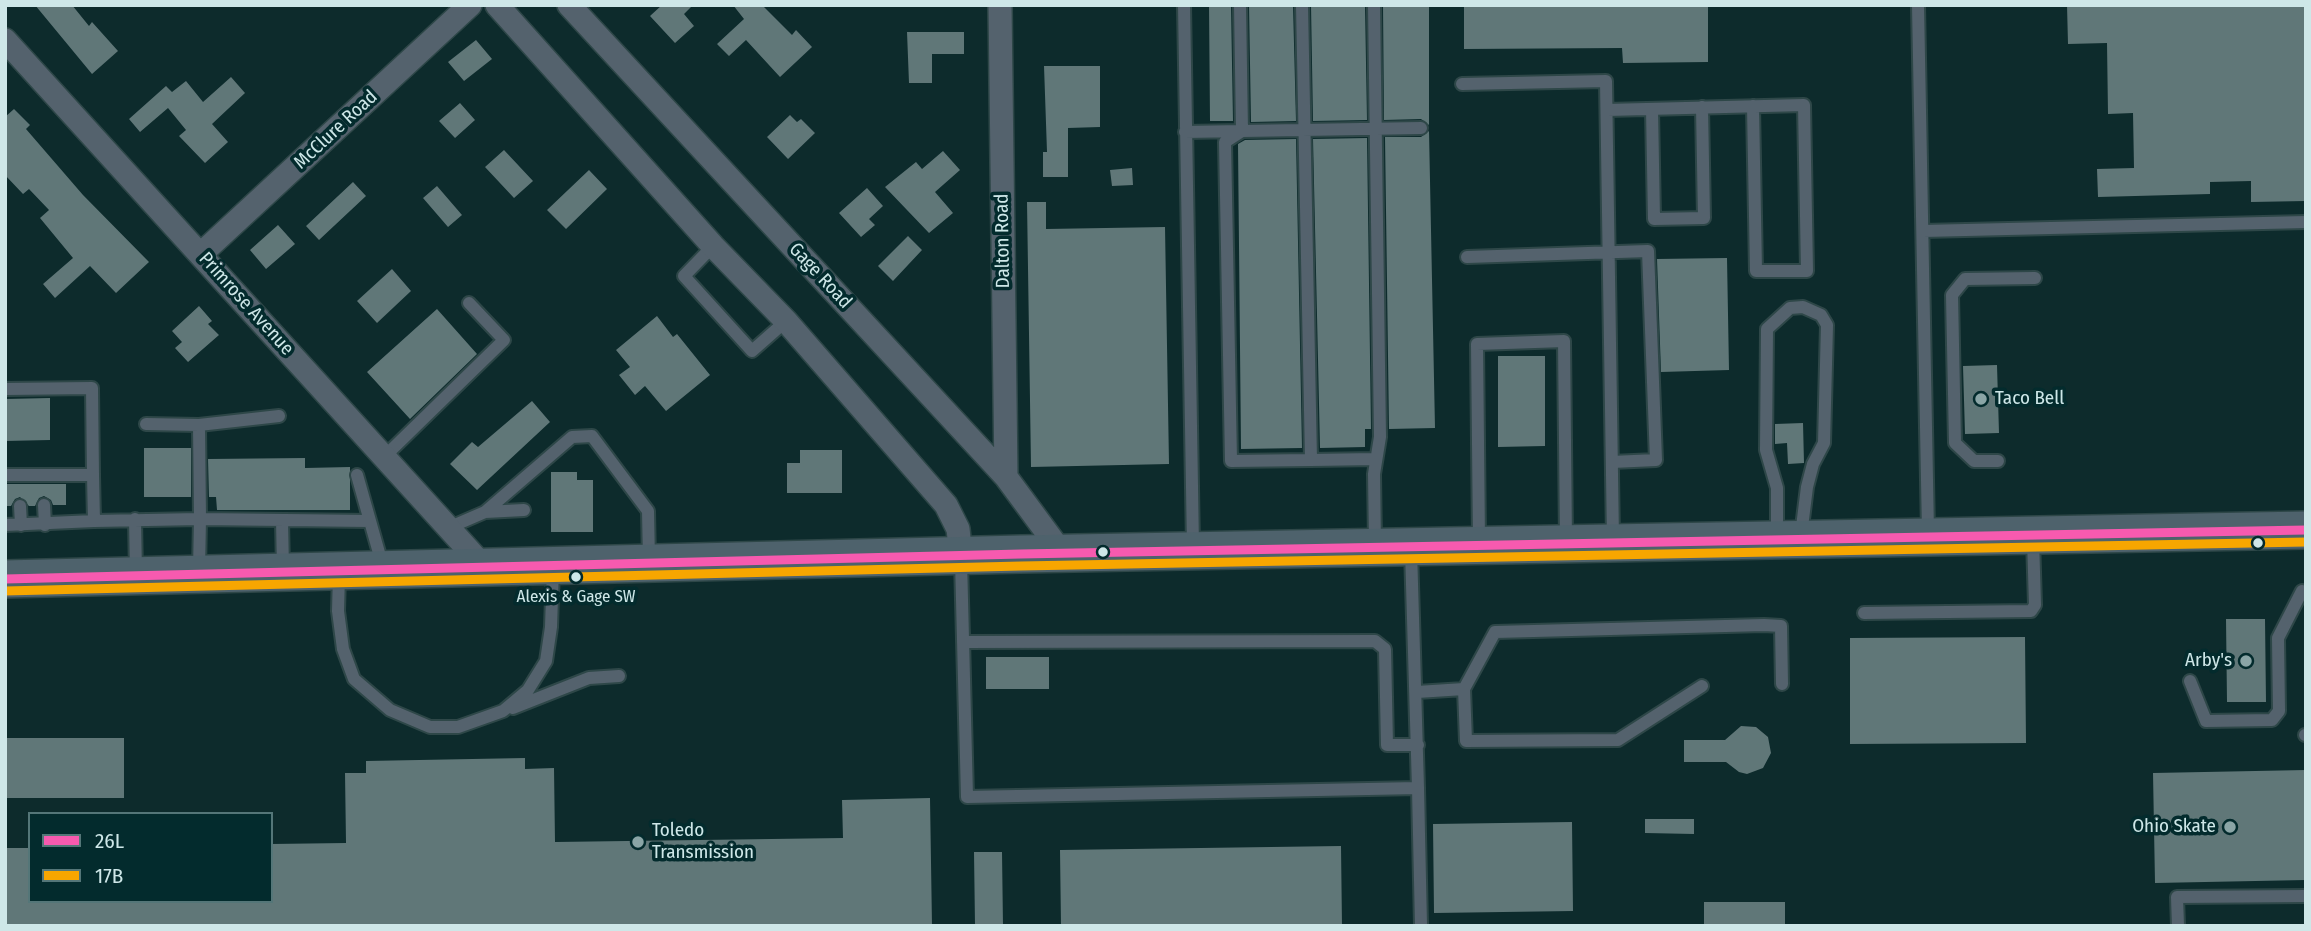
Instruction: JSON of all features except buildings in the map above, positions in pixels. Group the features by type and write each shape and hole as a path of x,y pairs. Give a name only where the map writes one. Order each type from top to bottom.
{"main road":[{"path":"5,579 1193,550 2306,530"}],"street":[{"name":"McClure Road","path":"201,254 470,5"},
{"path":"498,5 713,246 786,321 946,505 958,529 961,556"},
{"name":"Gage Road","path":"569,5 1006,477 1062,553"},
{"name":"Dalton Road","path":"1000,5 1006,477"},
{"name":"Primrose Avenue","path":"5,40 485,568"}],"lane":[{"path":"1184,5 1193,550"},
{"path":"1240,5 1242,131"},
{"path":"1301,5 1311,460"},
{"path":"1374,5 1380,437 1377,459 1417,692 1421,926"},
{"path":"1917,5 1928,536"},
{"path":"1462,84 1606,81 1613,542"},
{"path":"1606,110 1702,107 1753,106 1804,105 1807,271 1756,271 1753,106"},
{"path":"1652,109 1654,219 1704,218 1702,107"},
{"path":"1185,132 1421,128"},
{"path":"1242,131 1225,142 1231,461 1377,459"},
{"path":"1923,231 2306,222"},
{"path":"713,246 684,276 752,351 786,321"},
{"path":"1467,257 1648,251 1656,460 1612,462"},
{"path":"1998,461 1974,461 1955,443 1952,295 1965,279 2035,278"},
{"path":"384,457 505,340 469,303"},
{"path":"1803,307 1821,315 1827,325 1824,443 1813,464 1789,539 1766,450 1767,329 1790,308 1803,307"},
{"path":"1479,545 1477,344 1564,341 1566,543"},
{"path":"5,389 92,387 94,521"},
{"path":"146,425 199,425 279,416"},
{"path":"199,425 199,574"},
{"path":"448,528 485,512 572,437 592,436 648,512 649,564"},
{"path":"5,475 43,478 93,475"},
{"path":"357,475 384,570"},
{"path":"44,505 45,524"},
{"path":"20,506 21,524"},
{"path":"485,512 524,510"},
{"path":"135,519 136,576"},
{"path":"5,525 135,519 370,521"},
{"path":"282,520 283,572"},
{"path":"1864,613 2031,611 2035,605 2032,535"},
{"path":"961,556 967,797 1418,788"},
{"path":"503,711 528,690 546,661 551,627 553,567"},
{"path":"339,571 338,611 343,649 354,679 390,710 430,727 458,727 589,678 619,676"},
{"path":"2190,681 2206,721 2272,720 2279,711 2278,638 2302,592"},
{"path":"1702,686 1618,740 1466,741 1464,689 1495,632 1781,626 1782,684"},
{"path":"962,642 1375,641 1385,649 1387,745 1418,745"},
{"path":"1417,692 1464,689"},
{"path":"2178,926 2177,897 2306,896"}],"transit line":[{"name":"26L","path":"5,579 1021,554 2306,530"},
{"name":"17B","path":"5,591 1021,566 2306,542"}],"place":[{"name":"Taco Bell","path":"1981,399"},
{"name":"Alexis & Gage SW","path":"576,577"},
{"name":"Arby's","path":"2246,661"},
{"name":"Ohio Skate","path":"2230,827"},
{"name":"Toledo Transmission","path":"638,842"}]}
